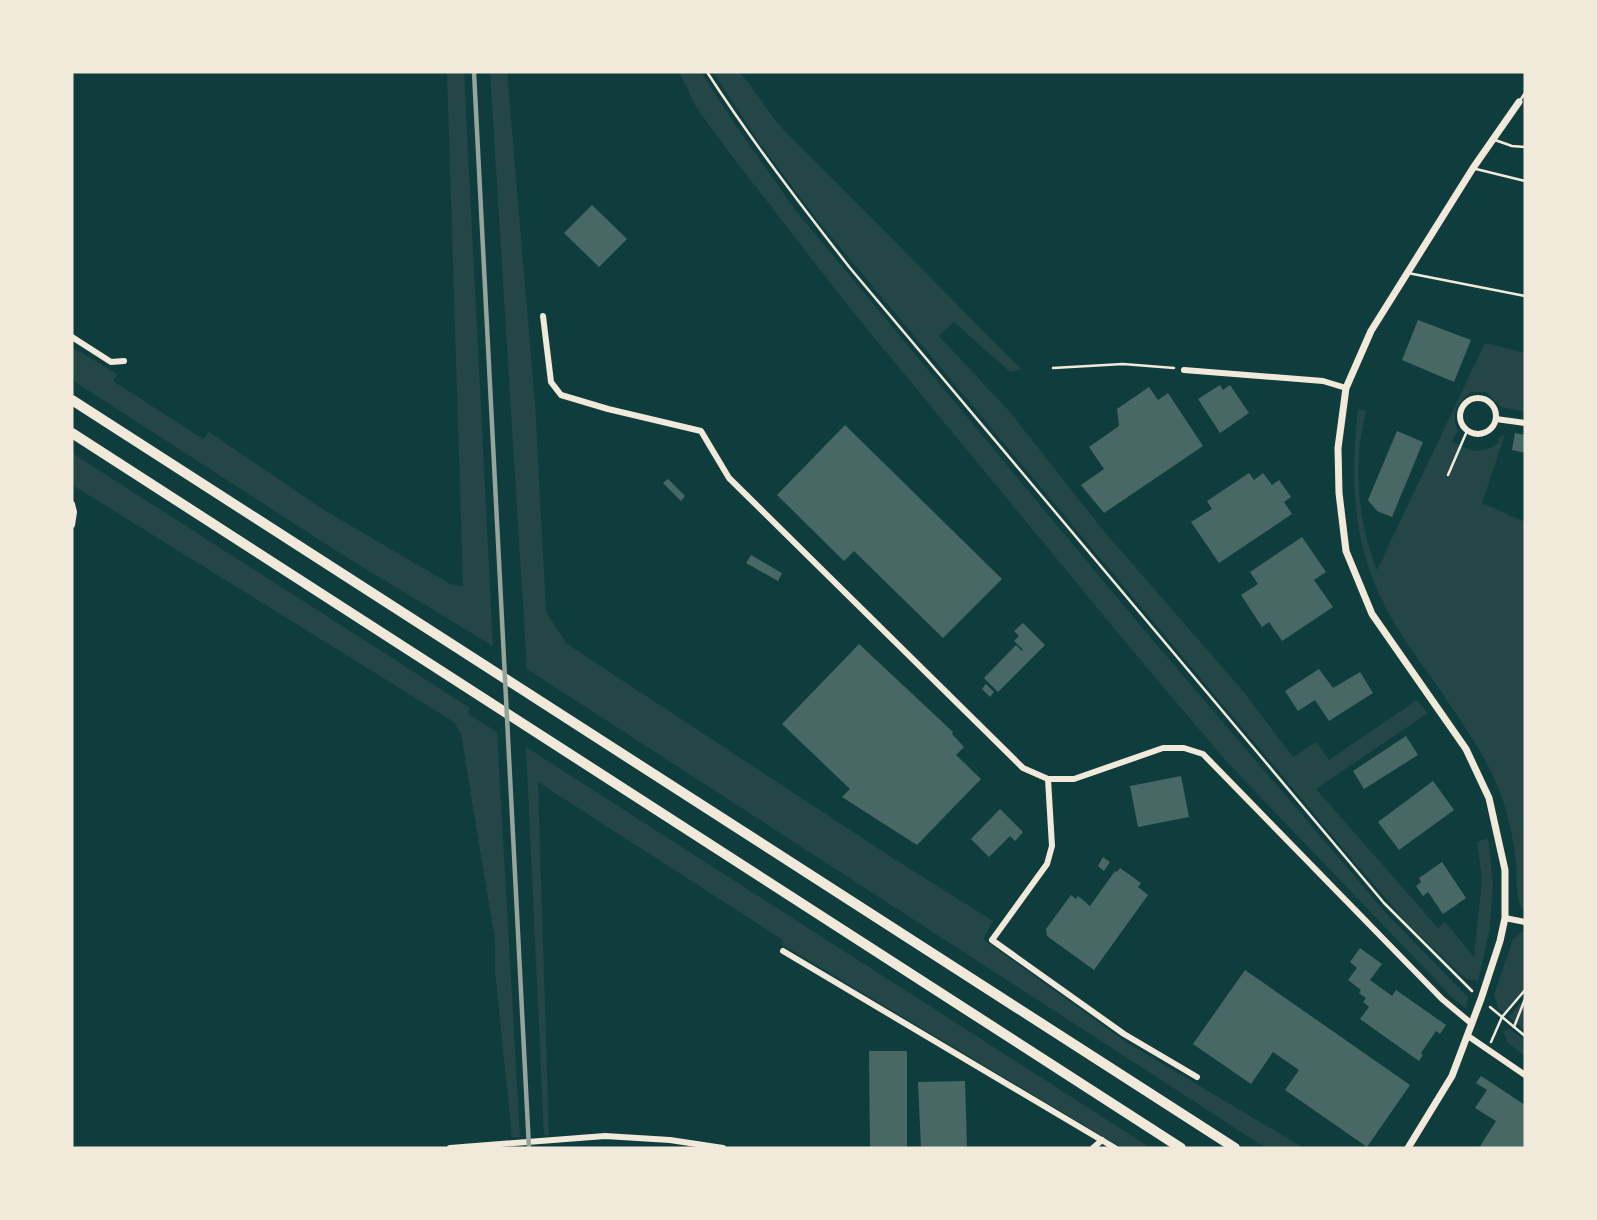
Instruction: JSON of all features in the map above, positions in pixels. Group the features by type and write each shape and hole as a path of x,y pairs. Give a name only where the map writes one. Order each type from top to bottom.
{"highway":[{"path":"72,400 1235,1148"},
{"path":"72,433 1181,1148"}],"street":[{"path":"1408,1148 1452,1076 1481,999 1505,918 1505,870 1489,798 1466,749 1372,614 1346,551 1339,492 1338,449 1346,388 1371,331 1472,168 1519,102"},
{"path":"543,316 551,382 561,395 701,431 729,478 1023,768 1048,779 1074,779 1163,748 1184,748 1203,754 1442,999 1472,1024"},
{"path":"72,337 111,362 124,361"},
{"path":"1184,370 1323,381 1346,388"},
{"path":"1478,398 1489,402 1496,419 1491,429 1475,434 1467,431 1461,424 1460,412 1466,402 1478,398"},
{"path":"1496,419 1525,424"},
{"path":"72,504 72,525"},
{"path":"1048,779 1052,846 1047,863 992,940 1124,1034 1197,1077"},
{"path":"1505,918 1525,922"},
{"path":"782,951 1115,1148"},
{"path":"1468,1036 1525,1075"},
{"path":"450,1148 605,1136 670,1140 723,1148"},
{"path":"1093,1148 1102,1140"}],"lane":[{"path":"1519,102 1525,93"},
{"path":"1492,139 1525,147"},
{"path":"1472,168 1525,181"},
{"path":"1408,272 1525,296"}],"path":[{"path":"707,72 787,187 867,289 1384,903 1481,999 1525,1037"},
{"path":"1053,368 1123,364 1184,370"},
{"path":"1448,475 1467,431"},
{"path":"1488,1048 1502,1017 1525,990"},
{"path":"1514,1027 1525,999"}],"shaded area":[{"path":"447,72 464,72 493,646 346,557 72,380 72,347 117,374 113,381 203,439 209,432 324,510 452,585 463,586"},
{"path":"490,72 507,72 535,403 546,612 567,644 993,921 983,939 1126,1042 1304,1148 1266,1148 527,669"},
{"path":"679,72 701,72 796,211 1139,624 1385,912 1468,997 1466,1008 1451,996 1226,761 1127,644 849,307 696,107"},
{"path":"713,72 740,72 779,125 1021,369 1010,372 954,322 939,336 1010,412 1102,529 1243,691 1293,757 1316,742 1329,760 1417,700 1428,713 1316,789 1438,928 1445,922 1474,957 1482,879 1477,842 1488,838 1493,884 1490,927 1478,981 1466,979 1408,924 1347,853 818,221 761,145"},
{"path":"1485,343 1525,353 1525,412 1501,407 1486,392 1471,392 1456,409 1458,430 1452,441 1470,450 1480,451 1499,443 1498,439 1505,434 1482,503 1525,522 1525,912 1517,895 1516,862 1504,803 1474,740 1406,641 1375,586 1360,537 1354,487 1358,409 1366,411 1358,471 1361,512 1377,570"},
{"path":"72,453 470,708 468,714 497,732 520,1137 512,1137 495,971 495,940 461,734 454,722 74,486"},
{"path":"526,747 1151,1148 1122,1148 781,944 783,940 538,782 549,1135 544,1135"},
{"path":"1525,932 1525,988 1504,1012 1499,1010 1494,995 1513,939"},
{"path":"1525,997 1525,1031 1509,1017"},
{"path":"1510,1029 1525,1041 1525,1056 1508,1043 1503,1031"}],"building":[{"path":"592,205 627,239 599,267 564,233"},
{"path":"1418,320 1471,340 1454,382 1402,360"},
{"path":"1220,385 1223,390 1230,385 1249,413 1220,433 1198,399"},
{"path":"1149,387 1158,400 1168,393 1203,446 1104,513 1081,485 1104,469 1089,447 1119,426 1117,409"},
{"path":"845,425 1002,579 943,638 854,551 844,561 777,495"},
{"path":"1397,431 1423,442 1392,517 1377,511 1368,500"},
{"path":"1515,433 1525,435 1525,453 1512,450"},
{"path":"1249,473 1254,480 1263,473 1272,485 1279,480 1291,497 1284,502 1292,514 1219,563 1191,522 1212,509 1207,501"},
{"path":"668,479 685,496 681,501 663,483"},
{"path":"1302,537 1326,572 1314,580 1333,607 1282,641 1269,622 1262,627 1241,595 1258,584 1250,572"},
{"path":"751,555 782,573 778,581 746,563"},
{"path":"1023,623 1045,645 998,692 984,678 1016,645 1023,650 1014,641 1019,636 1014,631"},
{"path":"859,644 953,732 964,747 956,755 981,779 917,845 842,797 850,789 782,724"},
{"path":"1319,669 1333,688 1360,672 1373,693 1329,721 1315,700 1298,711 1285,691"},
{"path":"986,684 994,692 990,697 982,689"},
{"path":"1406,736 1418,755 1364,789 1353,771"},
{"path":"1181,776 1189,817 1138,827 1130,786"},
{"path":"1433,781 1454,810 1399,850 1378,822"},
{"path":"1000,809 1023,832 1015,841 1010,836 989,857 971,839"},
{"path":"1103,857 1110,862 1104,871 1098,866"},
{"path":"1442,862 1466,898 1443,914 1428,892 1423,896 1416,886 1421,882 1419,878"},
{"path":"1120,868 1141,883 1138,887 1148,895 1094,970 1047,936 1046,929 1071,895 1076,899 1078,896 1090,906"},
{"path":"1360,948 1382,964 1370,980 1392,996 1396,990 1446,1025 1440,1034 1436,1031 1421,1053 1423,1055 1419,1061 1360,1019 1369,1007 1363,1002 1366,998 1359,993 1361,990 1348,980 1357,968 1350,962"},
{"path":"1245,970 1410,1085 1367,1147 1285,1090 1299,1070 1273,1052 1251,1084 1193,1044"},
{"path":"869,1051 907,1051 907,1148 870,1148"},
{"path":"1481,1076 1525,1105 1525,1148 1479,1148 1496,1121 1475,1108 1487,1090 1476,1083"},
{"path":"965,1081 967,1148 921,1148 918,1082"}],"railway":[{"path":"474,72 529,1148"}]}
